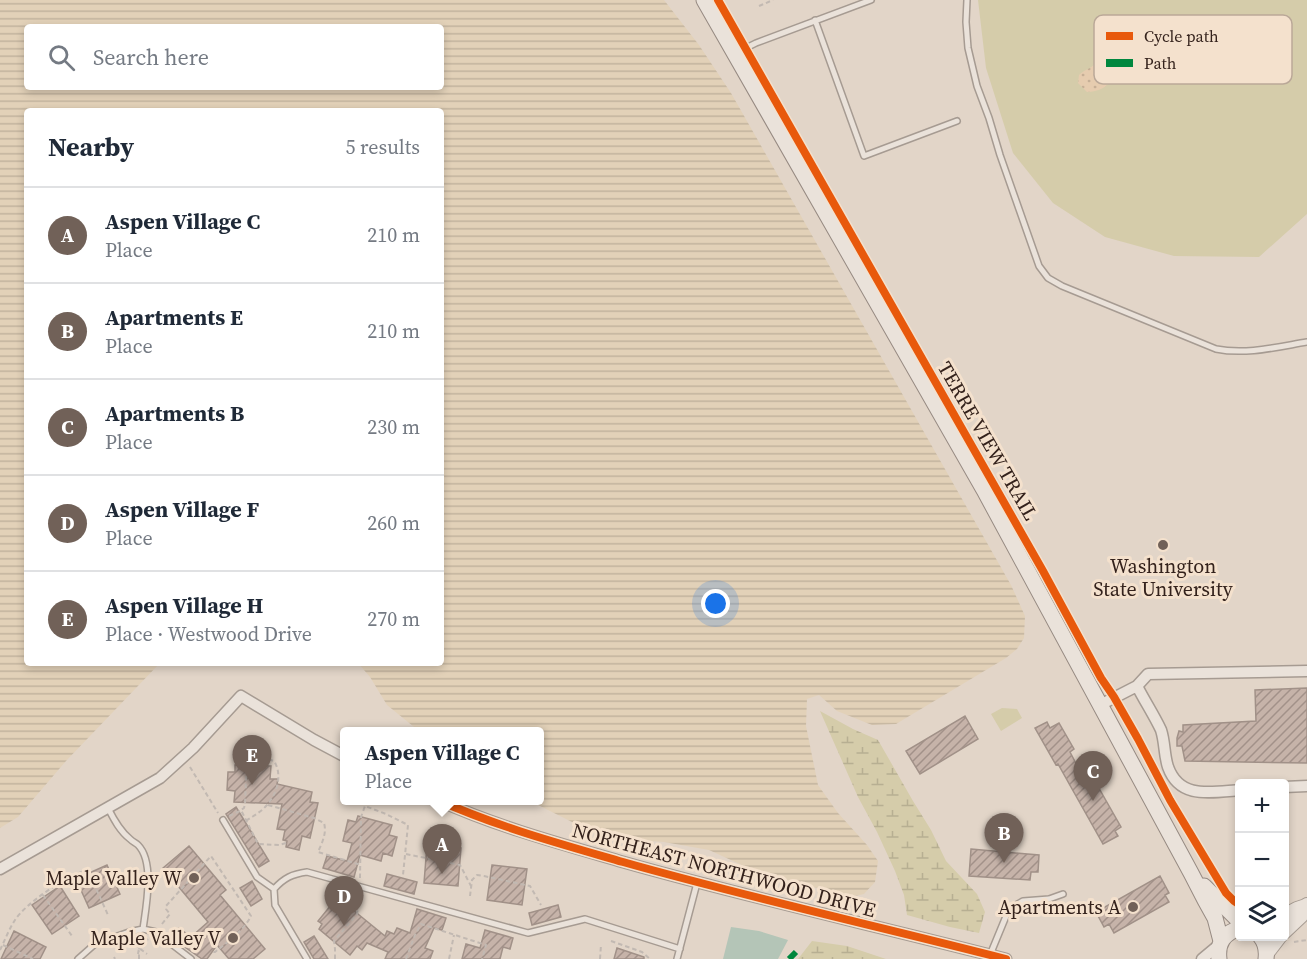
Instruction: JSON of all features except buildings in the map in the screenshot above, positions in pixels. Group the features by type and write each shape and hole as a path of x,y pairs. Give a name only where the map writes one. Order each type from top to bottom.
{"main road":[{"path":"704,0 984,490 1215,918 1220,948"},
{"path":"1191,873 1235,918"},
{"path":"1220,948 1226,934 1235,930"},
{"path":"1263,941 1266,946 1266,956"}],"street":[{"path":"1100,705 1137,686 1148,674 1307,671"},
{"path":"1137,686 1161,732 1168,766 1176,782 1190,791 1235,790"},
{"path":"0,869 160,778 193,748 241,696 314,741 340,754"},
{"path":"1289,787 1307,786"},
{"name":"NORTHEAST NORTHWOOD DRIVE","path":"448,805 546,840 697,883 988,957 1006,959"},
{"path":"1289,913 1306,906"},
{"path":"1289,927 1301,916 1306,906"},
{"path":"1266,956 1276,941"},
{"path":"1202,959 1220,948"}],"lane":[{"path":"734,55 756,43 871,0"},
{"path":"967,0 968,48 977,86 999,155 1040,266 1048,278 1062,286 1216,349 1242,352 1307,342"},
{"path":"815,20 864,156 957,121"},
{"path":"108,808 122,831 138,845 148,867 143,929"},
{"path":"223,820 257,877 274,889"},
{"path":"307,959 275,905 274,889 283,879 292,874 307,872 528,933 585,919 680,949"},
{"path":"677,959 697,883"},
{"path":"988,957 1009,909 1023,901 1049,899 1062,894"},
{"path":"78,959 95,944 143,929 156,932 191,959"}],"path":[{"path":"759,6 774,0"},
{"path":"246,821 267,805 274,795 279,777 274,761 252,756 247,758 245,804 241,810 246,821 258,844 286,843"},
{"path":"189,765 223,820"},
{"path":"267,805 324,823 326,828 318,852 361,865"},
{"path":"334,959 334,941 357,914 359,908 361,817 365,806 408,825 403,875"},
{"path":"405,854 460,865 471,886"},
{"path":"162,924 170,914 166,906 211,856 251,916 245,925 220,948 212,952"},
{"path":"0,950 21,912 63,881 84,872 89,873 108,915"},
{"path":"470,896 472,880 477,875 530,886 541,904"},
{"path":"44,895 72,936"},
{"path":"406,959 421,924 486,945 482,959"},
{"path":"448,959 454,935"},
{"path":"1287,950 1294,942 1307,940"},
{"path":"610,941 642,952 650,959"},
{"path":"2,945 33,959"},
{"path":"600,959 601,945"},
{"path":"138,954 139,948"},
{"path":"139,948 147,954"},
{"path":"139,948 139,959"}],"shaded area":[{"path":"0,0 664,0 699,45 731,93 1011,585 1025,616 1024,638 1017,649 1006,658 896,724 872,725 837,711 819,695 807,699 806,726 818,785 878,861 875,882 864,894 850,897 757,872 709,850 664,842 617,839 574,823 538,805 544,805 544,727 414,727 387,705 361,666 444,666 444,108 24,108 24,666 157,666 66,761 18,817 0,828"},
{"path":"731,927 759,931 788,940 778,959 723,959"}],"green space":[{"path":"978,0 1307,0 1307,214 1259,257 1174,256 1105,237 1053,203 1013,153 986,68"},
{"path":"1002,708 1017,709 1022,718 1001,731 991,714"},
{"path":"820,711 878,740 931,830 946,861 977,894 985,912 979,933 907,915 904,895 895,871 858,797"},
{"path":"812,941 847,946 886,959 798,959"}],"sand":[{"path":"1094,65 1094,84 1108,84 1095,91 1087,92 1078,83 1079,75"}],"marked path":[{"path":"789,959 796,952"}],"cycle path":[{"name":"TERRE VIEW TRAIL","path":"718,0 1043,571 1101,678 1138,739 1170,800 1226,893 1235,902"},
{"path":"450,805 507,827 623,862 718,888 1006,959"}],"place":[{"name":"Washington State University","path":"1163,545"},
{"name":"Aspen Village H","path":"252,785"},
{"name":"Apartments B","path":"1093,801"},
{"name":"Apartments E","path":"1004,863"},
{"name":"Aspen Village C","path":"442,874"},
{"name":"Maple Valley W","path":"194,878"},
{"name":"Apartments A","path":"1133,907"},
{"name":"Aspen Village F","path":"344,926"},
{"name":"Maple Valley V","path":"233,938"}]}
